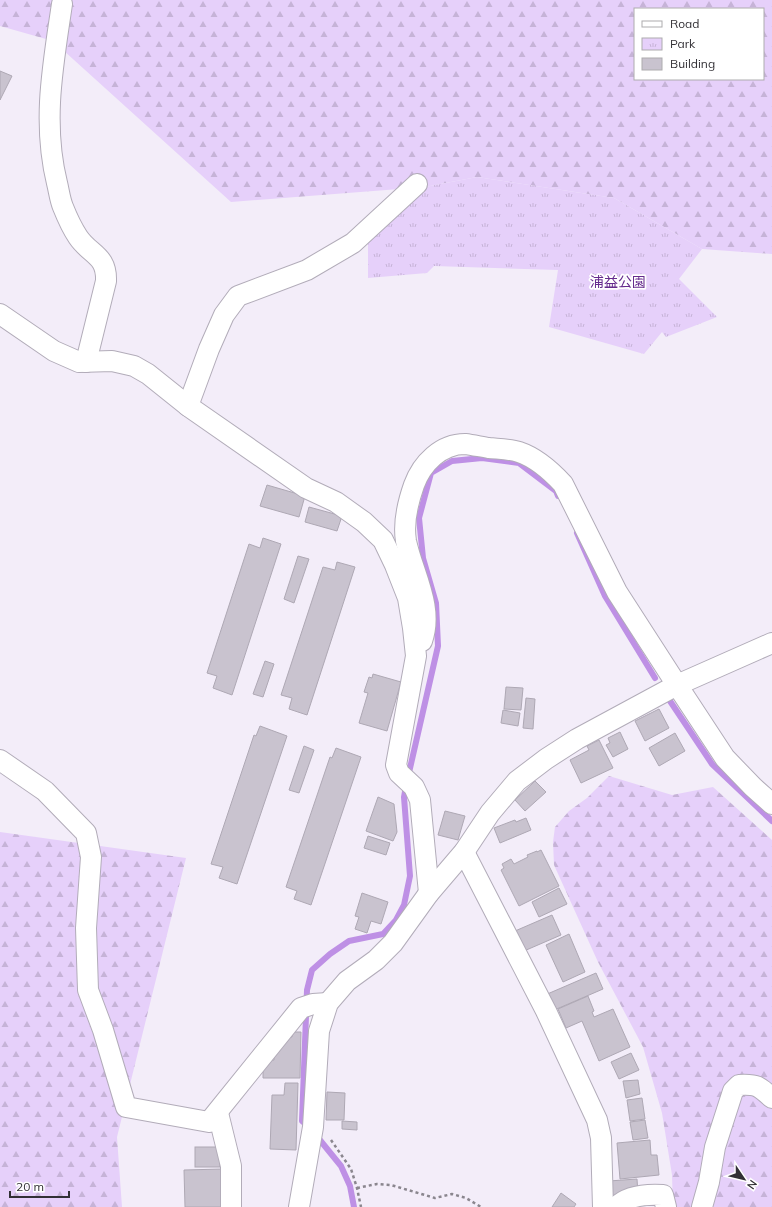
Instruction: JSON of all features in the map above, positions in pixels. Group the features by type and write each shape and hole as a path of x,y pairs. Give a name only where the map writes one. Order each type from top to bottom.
{"street":[{"path":"62,4 51,74 49,116 52,164 63,206 78,238 100,259 106,270 106,282 86,362"},
{"path":"188,406 209,349 224,315 238,296 307,270 352,243 418,184"},
{"path":"0,314 54,351 79,362 112,361 134,366 148,374 188,406 306,488 336,502 364,522 383,540 408,598 416,656"},
{"path":"429,893 420,800 414,787 399,773 396,766 416,656 425,632 425,606 406,540 406,515 414,485 422,468 433,456 448,448 465,444 519,452 534,458 551,470 563,484 618,592 725,758 772,804"},
{"path":"0,760 45,791 86,833 91,857 86,928 88,990 103,1030 126,1107 209,1122 314,1005 376,960 393,944 429,893 464,852 490,813 517,782 546,759 577,739 677,685 772,643"},
{"path":"464,852 546,1011 597,1120 601,1138 603,1207"},
{"path":"299,1207 312,1128 319,1031 314,1005"},
{"path":"702,1207 709,1182 715,1147 733,1091 739,1085 752,1084 759,1087 772,1098"},
{"path":"218,1112 231,1166 231,1207"},
{"path":"616,1207 620,1203 633,1198 655,1194 663,1195 666,1207"}],"path":[{"path":"312,1128 327,1134 351,1169 361,1207"},
{"path":"357,1188 377,1184 391,1185 435,1198 452,1194 466,1198 481,1207"}],"green space":[{"path":"0,0 772,0 772,254 702,249 614,198 477,177 425,187 231,202 53,41 0,26"},
{"name":"浦益公園","path":"477,177 614,198 702,249 679,279 717,317 666,337 662,332 644,354 549,327 558,270 434,266 427,273 368,278 368,238 425,187"},
{"path":"609,776 672,795 713,787 772,840 772,1207 673,1207 672,1175 662,1113 643,1047 598,962 554,865 553,842 555,827 569,811 587,798"},
{"path":"0,832 186,858 117,1137 122,1207 0,1207"}],"building":[{"path":"0,71 12,76 0,100"},
{"path":"267,485 305,496 299,517 260,506"},
{"path":"309,507 342,516 337,531 305,522"},
{"path":"263,538 281,544 232,695 213,688 217,676 207,673 249,544 260,548"},
{"path":"298,556 309,559 294,603 284,599"},
{"path":"337,562 355,567 307,715 289,709 292,698 281,695 323,567 335,570"},
{"path":"265,661 274,664 263,697 253,694"},
{"path":"373,674 401,682 387,731 359,723 368,693 364,692 369,677 372,678"},
{"path":"506,687 523,688 521,710 504,709"},
{"path":"526,698 535,699 533,729 523,728"},
{"path":"659,709 669,728 645,741 635,721"},
{"path":"503,710 520,713 518,726 501,723"},
{"path":"260,726 287,736 237,884 219,878 223,867 211,864 254,735 256,736"},
{"path":"620,732 628,749 613,757 606,745 610,743 608,738"},
{"path":"675,733 685,751 659,766 649,748"},
{"path":"599,740 613,768 581,783 570,760 589,750 587,746"},
{"path":"304,746 314,750 299,793 289,790"},
{"path":"336,748 361,757 311,905 294,899 297,891 286,887 330,757 332,758"},
{"path":"535,781 546,792 525,811 515,800"},
{"path":"378,797 394,804 397,832 393,841 366,831"},
{"path":"445,811 465,816 458,840 438,835"},
{"path":"526,818 531,830 500,843 494,828 515,820 516,822"},
{"path":"368,836 390,843 386,855 364,848"},
{"path":"541,850 559,886 519,906 501,870 504,868 502,864 511,859 514,864 528,857 527,855"},
{"path":"559,888 567,904 539,917 532,902"},
{"path":"362,893 388,902 381,924 371,921 367,933 355,929 359,917 355,916"},
{"path":"552,915 561,935 524,951 515,931"},
{"path":"569,934 585,972 563,982 546,945"},
{"path":"596,973 603,989 552,1011 545,995"},
{"path":"588,996 594,1011 592,1012 594,1017 613,1009 630,1047 599,1061 582,1021 566,1028 558,1009"},
{"path":"293,1032 301,1032 300,1078 263,1078 263,1060 274,1060 274,1049 286,1037 292,1037"},
{"path":"631,1053 639,1070 619,1079 611,1062"},
{"path":"638,1080 640,1094 626,1098 623,1081"},
{"path":"285,1083 298,1083 296,1150 270,1149 272,1095 284,1095"},
{"path":"327,1092 345,1093 344,1120 326,1120"},
{"path":"642,1098 645,1119 630,1121 627,1100"},
{"path":"645,1120 648,1138 633,1140 630,1122"},
{"path":"342,1121 357,1122 357,1130 342,1129"},
{"path":"650,1140 651,1155 657,1155 659,1175 620,1179 617,1143"},
{"path":"195,1147 220,1147 220,1167 195,1167"},
{"path":"222,1169 224,1207 185,1207 184,1170"},
{"path":"637,1179 638,1194 610,1196 609,1181"},
{"path":"561,1193 576,1204 574,1207 552,1207"}],"waterway":[{"path":"408,777 438,646 436,603 423,558 419,518 431,473 452,461 482,458 519,463 556,491 558,496"},
{"path":"577,533 605,596 655,678"},
{"path":"668,698 712,764 772,821"},
{"path":"309,1127 302,1121 307,990 312,970 330,954 349,941 383,934 396,920 404,905 410,876 404,797 406,786"},
{"path":"315,1134 341,1166 350,1186 354,1207"}]}
